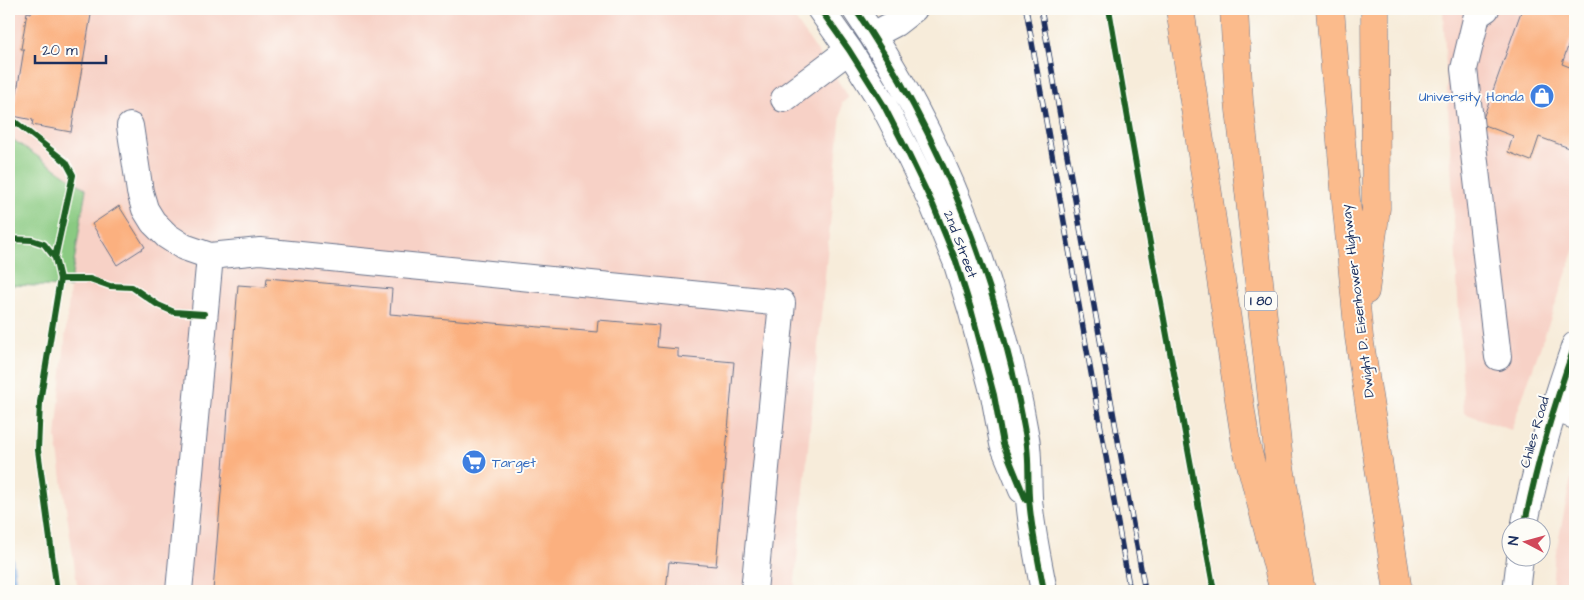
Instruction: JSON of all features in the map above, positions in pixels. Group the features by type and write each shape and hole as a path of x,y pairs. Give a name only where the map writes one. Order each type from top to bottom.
{"highway":[{"path":"1180,9 1246,444 1284,591"},
{"name":"I 80","path":"1234,9 1240,101 1279,461 1301,591"},
{"name":"Dwight D. Eisenhower Highway","path":"1330,9 1359,337 1398,591"},
{"path":"1359,337 1376,208 1375,9"}],"street":[{"name":"2nd Street","path":"820,9 849,50 882,104 933,205 952,252 971,309 994,395 1003,444 1030,510"},
{"name":"2nd Street","path":"855,9 873,35 917,113 955,192 983,265 1005,337 1026,440 1030,510 1044,591"},
{"path":"873,35 914,9"},
{"path":"1486,9 1477,14 1464,70 1498,356"},
{"path":"784,99 849,50"},
{"path":"130,126 140,192 149,216 167,236 184,247 210,256 260,251 782,303 754,591"},
{"path":"179,591 210,256"},
{"name":"Chiles Road","path":"1526,518 1532,485 1564,412 1575,345"},
{"path":"1516,591 1519,568"}],"shaded area":[{"path":"9,9 788,9 849,97 842,103 794,591 78,591 56,437 70,287 86,190 9,137"},
{"path":"1443,9 1575,9 1575,249 1511,430 1464,413"},
{"path":"1575,467 1575,591 1552,591 1554,562 1571,478"}],"green space":[{"path":"9,137 86,189 70,287 9,285"}],"building":[{"path":"32,9 92,9 71,132 32,125 33,120 13,116 24,49 21,49 27,12 31,13"},
{"path":"1522,9 1575,9 1575,26 1562,64 1575,69 1575,150 1539,137 1531,161 1508,152 1513,136 1481,124"},
{"path":"119,206 145,247 117,265 92,224"},
{"name":"Target","path":"267,278 392,289 390,314 597,332 598,320 659,325 657,347 678,349 678,357 734,362 716,566 669,562 666,591 213,591 238,285 266,287"}],"waterway":[{"path":"9,554 14,591"}],"railway":[{"path":"1026,9 1130,591"},
{"path":"1041,9 1145,591"}],"cycle path":[{"path":"820,9 849,50 883,104 933,205 956,261 994,395 1003,444 1026,500"},
{"path":"855,9 886,57 915,108 963,214 983,269 1001,325 1015,381 1026,438 1030,509 1044,591"},
{"path":"1109,9 1214,591"},
{"path":"9,117 66,162 73,175 55,258"},
{"path":"9,239 32,240 44,244 55,258 60,279 40,402 38,450 57,591"},
{"path":"60,279 90,279 110,286 132,287 158,305 174,312 204,314"},
{"path":"1526,518 1546,435 1575,345"}],"place":[{"name":"University Honda","path":"1542,96"},
{"name":"Target","path":"474,462"}]}
